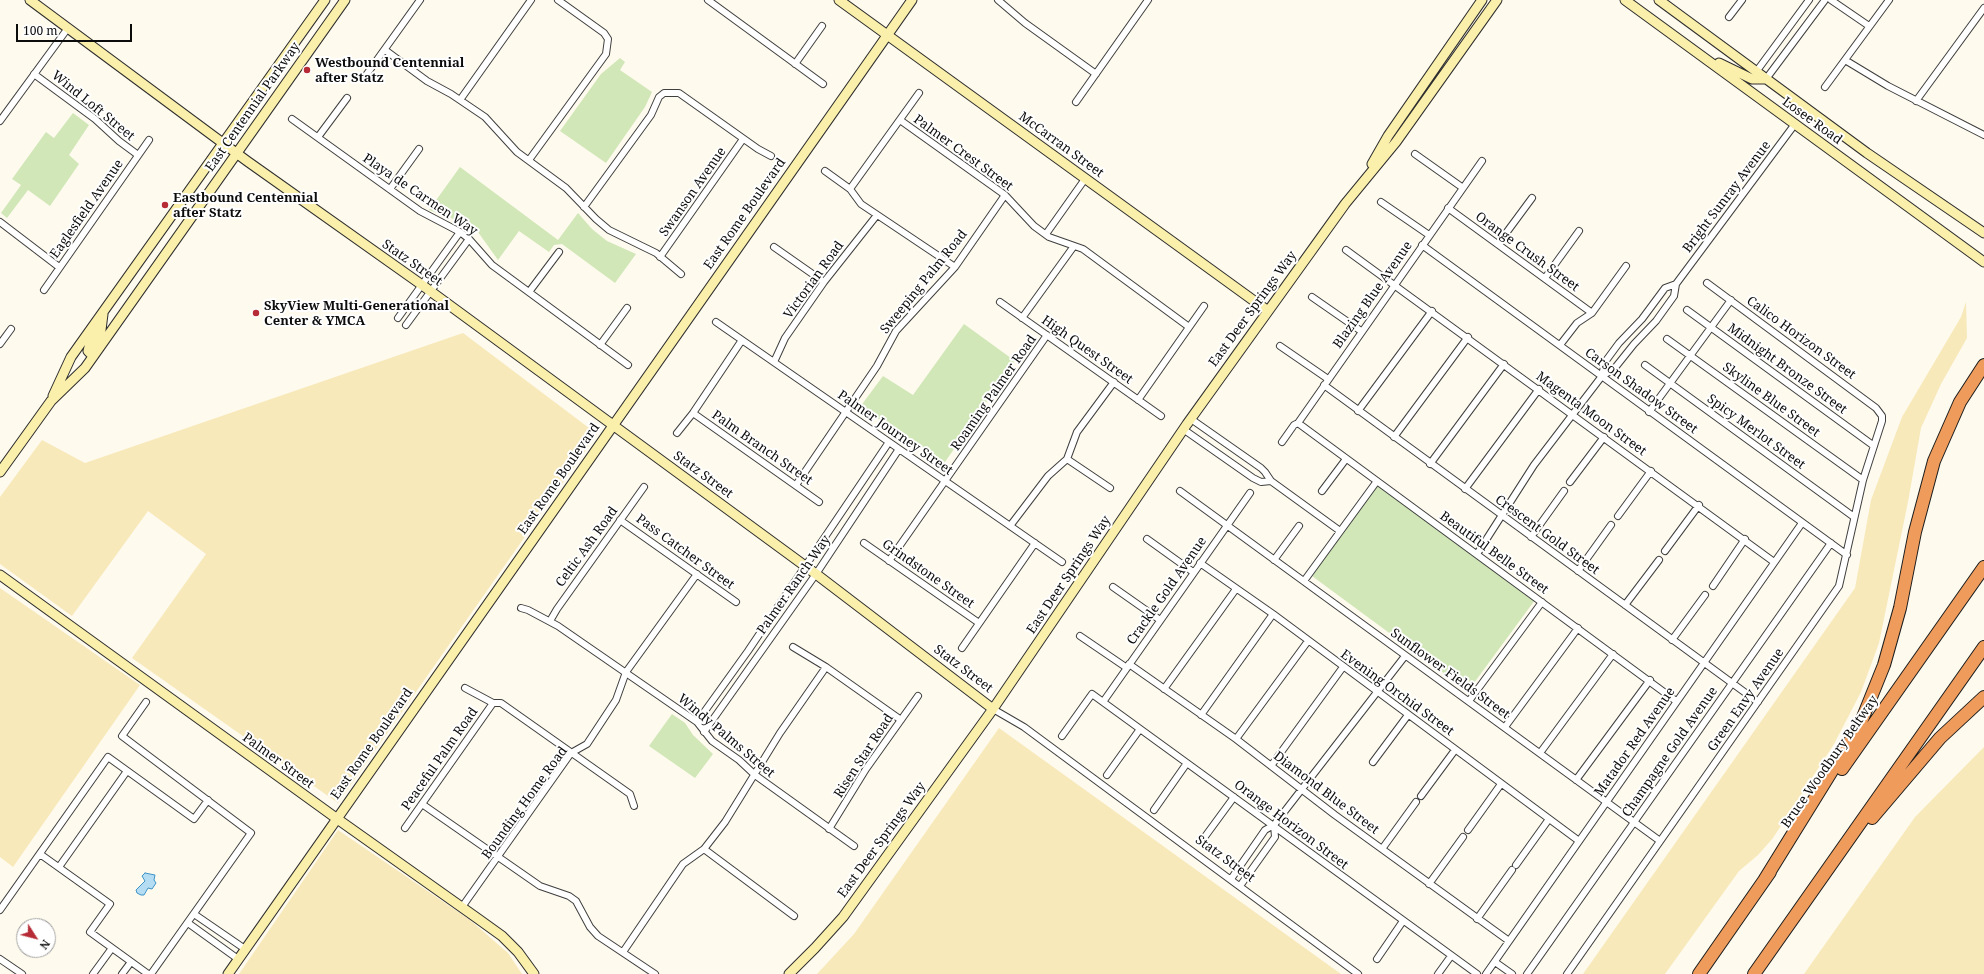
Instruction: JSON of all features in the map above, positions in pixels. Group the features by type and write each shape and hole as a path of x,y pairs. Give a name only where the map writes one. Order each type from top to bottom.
{"highway":[{"path":"1765,879 1859,727 1884,665 1900,608 1915,532 1934,461 1960,402 1984,365"},
{"name":"Bruce Woodbury Beltway","path":"1699,974 1984,566"},
{"path":"1754,974 1984,647"},
{"path":"1824,875 1940,738 1984,697"}],"street":[{"name":"Statz Street","path":"30,0 236,153 422,285 612,426 816,574 993,709 1024,727 1358,974"},
{"name":"East Centennial Parkway","path":"51,401 71,357 325,0"},
{"name":"East Centennial Parkway","path":"0,472 51,401 85,368 345,0"},
{"path":"364,78 420,0"},
{"path":"460,100 531,0"},
{"path":"529,160 606,54 608,39 598,28 558,0"},
{"path":"709,0 823,84"},
{"name":"McCarran Street","path":"839,0 1268,311"},
{"name":"East Rome Boulevard","path":"228,974 336,818 912,0"},
{"path":"998,0 1025,23 1096,74"},
{"path":"1076,102 1148,0"},
{"name":"East Deer Springs Way","path":"1360,184 1388,136 1482,0"},
{"name":"East Deer Springs Way","path":"789,974 815,948 842,917 993,709 1183,429 1360,184 1396,142 1497,0"},
{"name":"Losee Road","path":"1625,0 1984,262"},
{"name":"Losee Road","path":"1659,0 1756,72 1904,178 1984,232"},
{"path":"1729,17 1742,0"},
{"path":"1756,72 1808,0"},
{"path":"1698,53 1752,79 1766,79 1825,0"},
{"path":"1831,0 1869,26"},
{"path":"1825,86 1889,0"},
{"path":"1916,101 1984,8"},
{"path":"795,64 822,26"},
{"path":"0,122 68,28"},
{"path":"385,50 427,81 460,100 485,117 517,152 566,188 596,219 609,230 660,257 681,274"},
{"path":"1845,60 1916,101 1984,135"},
{"name":"Wind Loft Street","path":"34,74 95,119 119,141 138,155"},
{"path":"584,207 651,115 659,97 670,92 679,93 743,139 771,156"},
{"path":"850,189 919,93"},
{"path":"318,137 347,98"},
{"name":"Playa de Carmen Way","path":"292,119 428,216 460,232 469,239 492,265 628,365"},
{"name":"Palmer Crest Street","path":"900,120 1005,195 1017,209 1046,234 1083,249 1189,327"},
{"name":"Bright Sunray Avenue","path":"1602,376 1614,369 1634,344 1656,321 1674,296 1676,284 1795,124"},
{"name":"Swanson Avenue","path":"660,257 743,139"},
{"name":"Eaglesfield Avenue","path":"44,290 149,140"},
{"path":"390,189 419,149"},
{"path":"1415,154 1462,188"},
{"name":"Blazing Blue Avenue","path":"1282,442 1294,425 1298,423 1361,331 1482,161"},
{"path":"825,171 850,189 861,204 955,267"},
{"path":"1046,234 1085,179"},
{"name":"Sweeping Palm Road","path":"796,485 877,366 896,331 955,267 1005,195"},
{"path":"1498,244 1532,198"},
{"path":"1381,202 1429,235"},
{"name":"Orange Crush Street","path":"1448,208 1592,313"},
{"name":"Victorian Road","path":"774,362 785,338 824,282 877,215"},
{"path":"0,222 59,267"},
{"path":"1545,278 1579,231"},
{"path":"398,318 460,232"},
{"path":"406,324 469,239"},
{"name":"Carson Shadow Street","path":"1422,245 1847,555"},
{"path":"1022,318 1074,246"},
{"path":"774,247 824,282"},
{"name":"Magenta Moon Street","path":"1346,250 1432,310 1699,505 1774,562"},
{"path":"529,292 559,252"},
{"path":"1560,345 1577,323 1592,313 1626,266"},
{"name":"Calico Horizon Street","path":"1707,283 1880,412"},
{"name":"Bright Sunray Avenue","path":"1602,376 1605,362 1619,343 1642,319 1665,288 1676,284"},
{"path":"1312,297 1361,331"},
{"path":"1649,412 1731,300"},
{"name":"High Quest Street","path":"1000,302 1161,416"},
{"path":"1138,400 1204,306"},
{"path":"600,344 627,308"},
{"path":"1358,411 1432,310"},
{"name":"Midnight Bronze Street","path":"1687,310 1874,446"},
{"path":"93,356 88,352 89,347 101,330 104,311"},
{"name":"Palmer Journey Street","path":"716,322 1062,562"},
{"path":"0,344 11,329"},
{"name":"Roaming Palmer Road","path":"889,561 1048,336"},
{"path":"1394,437 1468,337"},
{"name":"Skyline Blue Street","path":"1667,339 1863,480"},
{"path":"677,433 693,413 742,340"},
{"path":"1280,346 1328,379"},
{"path":"1430,464 1504,364"},
{"name":"Spicy Merlot Street","path":"1645,365 1854,517"},
{"path":"1476,554 1534,465 1602,376"},
{"path":"1010,526 1048,476 1067,459 1077,432 1114,382"},
{"name":"Crescent Gold Street","path":"1324,386 1758,702"},
{"path":"1465,489 1539,389"},
{"name":"Green Envy Avenue","path":"1567,974 1839,586 1863,480 1882,420 1880,412"},
{"name":"Palm Branch Street","path":"693,413 819,502"},
{"path":"1191,419 1261,468 1266,472 1271,481 1340,532"},
{"name":"Beautiful Belle Street","path":"1298,423 1650,680 1676,701"},
{"path":"1183,429 1258,481 1271,481"},
{"path":"1570,482 1604,437"},
{"name":"Palmer Ranch Way","path":"696,722 805,566 889,442"},
{"name":"Palmer Ranch Way","path":"704,732 816,574 899,449"},
{"path":"1067,459 1110,488"},
{"path":"1322,491 1346,459"},
{"path":"1618,516 1651,471"},
{"path":"1304,582 1377,481"},
{"name":"Celtic Ash Road","path":"550,621 644,487"},
{"name":"Sunflower Fields Street","path":"1180,491 1660,841"},
{"path":"1531,537 1564,491"},
{"name":"Crackle Gold Avenue","path":"1103,702 1250,493"},
{"path":"1665,551 1699,505"},
{"name":"Pass Catcher Street","path":"620,520 736,602"},
{"name":"Matador Red Avenue","path":"1486,974 1802,522"},
{"path":"1578,571 1611,525"},
{"path":"1274,560 1299,526"},
{"path":"1147,539 1194,572"},
{"path":"1713,586 1745,540"},
{"name":"Grindstone Street","path":"864,543 979,623"},
{"path":"962,648 1035,543"},
{"name":"Champagne Gold Avenue","path":"1527,974 1831,543"},
{"path":"1625,605 1659,560"},
{"name":"Evening Orchid Street","path":"1200,563 1273,614 1579,841"},
{"name":"Bounding Home Road","path":"462,907 571,754 588,744 616,700 626,672 697,574"},
{"name":"Palmer Street","path":"0,575 502,936 518,952 534,974"},
{"path":"1113,587 1160,620"},
{"path":"1164,689 1236,589"},
{"path":"1672,640 1705,595"},
{"path":"1469,701 1542,602"},
{"name":"Windy Palms Street","path":"521,608 550,621 626,672 696,722 712,741 739,760 755,775 854,846"},
{"path":"1201,715 1273,614"},
{"path":"1505,727 1578,628"},
{"name":"Diamond Blue Street","path":"1080,636 1164,689 1236,739 1302,790 1509,942"},
{"path":"1236,739 1308,641"},
{"path":"793,647 901,720"},
{"path":"1540,753 1613,654"},
{"path":"1231,879 1265,830 1274,826 1405,656"},
{"path":"1271,766 1343,667"},
{"path":"623,952 683,864 704,849 725,822 780,733 826,668"},
{"path":"1576,780 1650,680"},
{"path":"465,688 493,703 501,703 571,754 630,794 634,806"},
{"name":"Orange Horizon Street","path":"1062,736 1092,694 1476,974"},
{"name":"Risen Star Road","path":"829,829 866,769 918,696"},
{"path":"40,854 110,904 90,932 150,974 252,833 122,736 146,702"},
{"name":"Peaceful Palm Road","path":"405,828 493,703"},
{"path":"1373,762 1408,715"},
{"path":"1107,775 1140,729"},
{"path":"1420,796 1455,750"},
{"path":"0,910 108,757 194,819 208,800"},
{"path":"1154,810 1188,763"},
{"path":"59,867 127,771"},
{"path":"1468,830 1501,784"},
{"path":"1201,842 1234,797"},
{"path":"1382,849 1416,802"},
{"path":"422,804 540,886 569,896 576,901 590,927 598,936 655,974"},
{"path":"1477,919 1549,819"},
{"path":"1240,886 1275,837 1274,826"},
{"path":"1429,884 1463,837"},
{"path":"704,849 794,916"},
{"path":"194,914 245,949"},
{"path":"1376,959 1403,922"},
{"path":"188,923 238,959"},
{"path":"93,974 112,948"},
{"path":"1438,974 1451,956"},
{"path":"0,958 22,974"},
{"path":"122,974 131,962"},
{"path":"1495,962 1512,974"}],"green space":[{"path":"620,58 625,62 620,70 652,92 645,107 606,163 560,131 601,74"},
{"path":"73,113 89,125 69,155 79,164 50,206 28,190 7,218 1,213 21,185 12,179 46,132 54,138"},
{"path":"460,167 558,240 578,213 592,229 607,241 636,254 615,283 562,244 554,245 549,252 519,231 498,260 478,232 467,224 429,210"},
{"path":"964,324 1015,361 945,462 860,407 883,376 913,395"},
{"path":"1378,485 1535,600 1468,691 1312,576"},
{"path":"672,714 685,723 693,735 713,754 695,778 649,746"}],"sand":[{"path":"1966,302 1967,338 1941,384 1921,428 1908,502 1879,643 1861,692 1834,744 1773,838 1758,855 1739,871 1665,974 1583,974 1855,588 1871,500 1902,417 1961,317"},
{"path":"463,333 597,434 338,803 132,658 206,554 148,511 72,616 0,564 0,497 42,440 85,463"},
{"path":"0,588 140,685 13,867 0,857"},
{"path":"999,728 1341,974 817,974 854,934"},
{"path":"1984,747 1984,974 1804,974 1915,817"},
{"path":"338,830 470,920 508,953 522,974 239,974"}],"water":[{"path":"145,873 155,875 154,880 156,883 152,889 148,888 144,895 141,895 137,893 136,890 145,881 142,876"}],"place":[{"name":"Westbound Centennial after Statz","path":"307,70"},
{"name":"Eastbound Centennial after Statz","path":"165,205"},
{"name":"SkyView Multi-Generational Center & YMCA","path":"256,313"}]}
